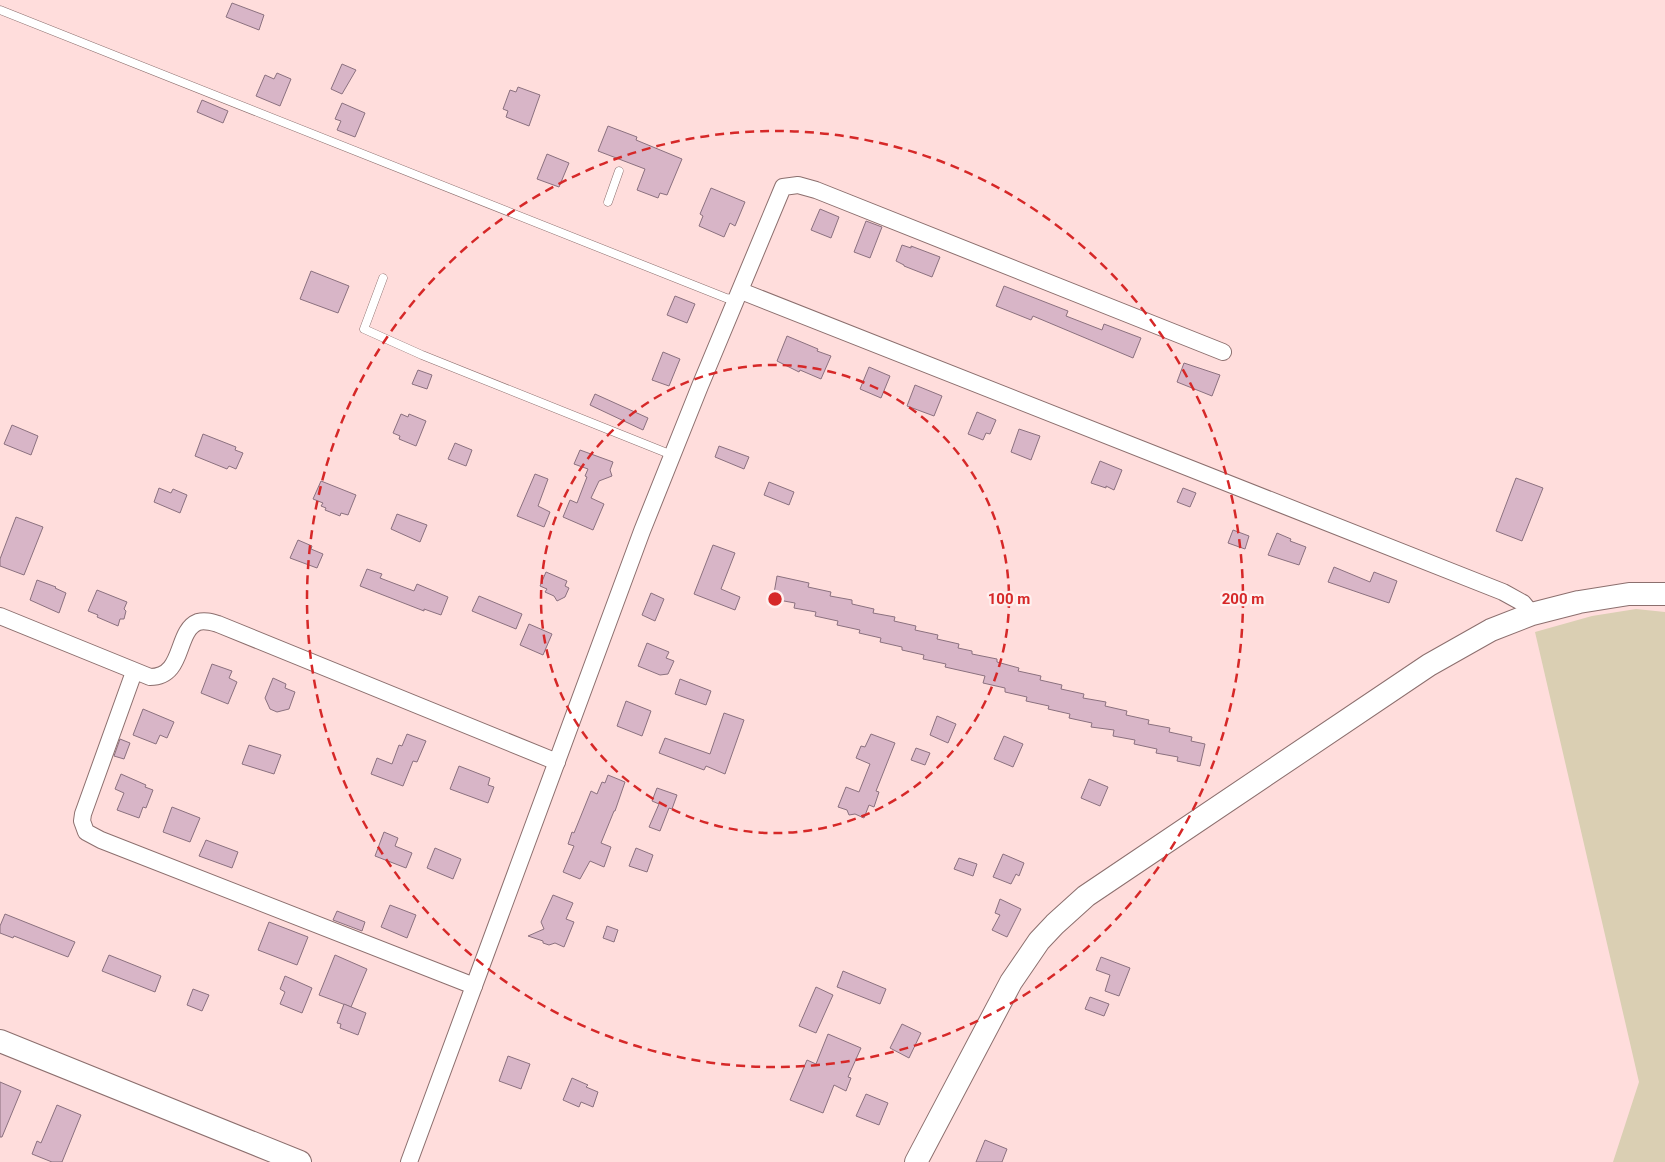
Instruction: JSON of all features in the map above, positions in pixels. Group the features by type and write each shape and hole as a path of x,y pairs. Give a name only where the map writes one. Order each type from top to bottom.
{"street":[{"path":"409,1162 598,648 672,455 783,187 798,185 828,195 1223,352"},
{"path":"739,296 1503,592 1523,603 1532,614"},
{"path":"916,1162 1011,982 1039,941 1070,909 1122,871 1429,665 1491,630 1532,614 1597,599 1629,594 1665,594"},
{"path":"0,616 150,677 161,676 166,673 190,629 199,622 210,622 557,762"},
{"path":"134,672 83,814 82,821 86,832 91,836 474,986"},
{"path":"0,1042 300,1162"}],"lane":[{"path":"0,10 726,298 739,296"},
{"path":"608,202 620,171"},
{"path":"383,278 364,329 422,355 672,455"}],"shaded area":[{"path":"1636,609 1665,612 1665,1162 1613,1162 1639,1082 1535,632 1592,616"}],"building":[{"path":"232,3 264,15 259,30 226,17"},
{"path":"342,64 356,70 342,94 331,89"},
{"path":"277,73 291,79 280,106 256,96 265,75 274,79"},
{"path":"518,87 540,95 529,126 506,117 508,111 503,109 510,90 516,92"},
{"path":"202,100 228,111 223,123 197,112"},
{"path":"342,103 365,113 355,137 337,130 341,121 335,119"},
{"path":"608,126 637,137 636,140 682,159 667,195 660,193 658,198 637,190 645,169 598,151"},
{"path":"547,154 569,163 559,187 537,179"},
{"path":"711,188 745,202 735,226 730,223 724,237 699,226 703,216 700,214"},
{"path":"820,209 839,217 831,238 811,230"},
{"path":"866,221 882,227 870,258 854,252"},
{"path":"902,245 911,248 911,246 940,257 932,277 896,261"},
{"path":"311,271 349,286 338,313 300,299"},
{"path":"1004,286 1068,311 1066,316 1102,330 1104,324 1141,338 1133,358 1033,316 1031,320 996,306"},
{"path":"675,296 695,304 687,323 667,315"},
{"path":"787,336 831,356 821,379 800,370 799,372 777,361"},
{"path":"663,352 680,359 669,386 652,380"},
{"path":"1184,363 1220,375 1212,396 1177,382"},
{"path":"869,367 890,376 881,398 860,389"},
{"path":"418,370 432,375 427,389 412,384"},
{"path":"915,385 942,396 934,416 907,406"},
{"path":"595,394 648,418 643,430 590,405"},
{"path":"977,412 996,420 990,434 986,433 983,440 968,434"},
{"path":"401,414 408,417 409,414 426,421 416,446 399,439 400,436 393,433"},
{"path":"12,425 38,436 31,455 4,444"},
{"path":"1019,429 1040,436 1031,460 1011,452"},
{"path":"203,434 236,447 235,450 243,453 236,469 229,466 227,469 195,456"},
{"path":"455,443 472,450 466,466 448,459"},
{"path":"719,446 749,457 744,469 715,457"},
{"path":"580,450 613,462 610,470 612,476 599,481 591,498 604,504 593,530 563,517 570,500 577,503 587,477 585,476 588,469 574,464"},
{"path":"1100,461 1122,470 1114,490 1091,483"},
{"path":"535,474 548,479 538,506 550,512 544,527 517,516"},
{"path":"1516,478 1543,488 1522,541 1496,531"},
{"path":"321,481 356,495 348,515 341,513 340,516 325,510 326,508 321,506 323,503 313,499"},
{"path":"769,482 794,492 789,505 764,495"},
{"path":"159,488 171,493 173,489 187,495 180,513 154,502"},
{"path":"1183,488 1196,493 1190,507 1177,502"},
{"path":"397,514 427,525 420,542 391,529"},
{"path":"16,517 43,527 24,575 0,566 0,559"},
{"path":"1233,530 1249,536 1245,549 1228,543"},
{"path":"1277,533 1291,539 1290,541 1306,547 1299,565 1268,555"},
{"path":"298,540 312,546 311,549 323,554 317,568 290,558"},
{"path":"713,545 735,553 721,589 740,597 735,610 694,594"},
{"path":"1334,567 1370,582 1374,572 1397,581 1389,603 1328,582"},
{"path":"367,569 382,574 380,578 414,591 417,584 448,597 441,615 424,609 424,611 360,586"},
{"path":"546,572 567,581 565,586 569,588 565,597 557,601 554,596 545,592 547,589 540,586"},
{"path":"777,576 809,583 808,587 831,592 830,596 852,600 852,604 874,609 873,613 895,617 894,621 916,626 915,630 938,635 937,639 959,644 958,648 972,651 972,654 997,659 997,662 1019,668 1018,671 1041,676 1040,680 1062,685 1061,689 1084,694 1083,698 1106,702 1105,706 1127,711 1126,715 1149,720 1148,724 1170,728 1169,732 1192,737 1191,741 1205,744 1200,766 1177,761 1178,757 1156,753 1157,749 1134,744 1135,740 1113,736 1114,730 1091,727 1092,723 1069,718 1070,714 1048,709 1049,706 1026,701 1027,697 1005,692 1005,688 983,683 985,676 945,667 946,664 923,659 924,655 880,642 881,638 859,633 860,630 837,625 838,621 815,616 816,612 794,608 795,603 773,599"},
{"path":"37,580 66,593 59,613 30,600"},
{"path":"97,590 127,602 124,609 126,611 124,619 120,619 118,626 88,611"},
{"path":"651,593 664,599 655,621 642,615"},
{"path":"479,596 522,614 516,629 472,611"},
{"path":"529,624 552,634 543,655 520,645"},
{"path":"647,643 669,652 666,658 674,661 668,674 660,675 638,666"},
{"path":"212,664 232,671 229,678 237,682 228,704 201,693"},
{"path":"273,678 286,684 285,688 295,692 289,709 277,712 270,709 265,698"},
{"path":"680,679 711,691 706,705 675,694"},
{"path":"626,701 651,711 642,736 617,726"},
{"path":"143,709 174,722 167,738 160,735 156,744 133,735"},
{"path":"724,713 744,720 725,774 706,766 704,770 659,753 665,738 710,754"},
{"path":"937,716 956,724 948,743 930,735"},
{"path":"407,734 426,741 417,762 413,761 403,786 371,774 377,758 392,764 399,745 402,746"},
{"path":"871,734 895,743 876,791 879,792 874,807 869,805 864,818 855,814 849,815 847,810 838,807 846,787 859,792 870,764 856,758 861,746 865,747"},
{"path":"1004,736 1023,744 1013,767 994,759"},
{"path":"120,739 130,743 124,759 114,756"},
{"path":"249,745 281,755 274,774 242,764"},
{"path":"916,748 930,753 925,765 911,760"},
{"path":"459,766 490,778 488,785 494,787 488,803 450,789"},
{"path":"121,774 153,790 146,808 143,807 139,818 117,810 124,793 115,789"},
{"path":"608,775 625,782 601,843 611,847 604,867 590,861 580,879 563,872 574,846 568,844 591,791 597,794 602,782 605,783"},
{"path":"1089,779 1108,787 1100,806 1081,798"},
{"path":"657,788 677,795 672,809 669,808 660,831 649,827 659,804 652,801"},
{"path":"172,807 200,818 190,842 163,832"},
{"path":"384,832 398,838 395,846 412,853 406,868 375,856"},
{"path":"206,840 238,852 232,868 199,856"},
{"path":"435,848 461,859 453,879 427,868"},
{"path":"636,848 653,855 647,872 629,866"},
{"path":"1003,854 1024,863 1019,876 1016,874 1011,884 993,877"},
{"path":"959,858 977,864 973,876 954,869"},
{"path":"553,895 573,903 566,919 574,922 564,947 555,943 549,945 528,936 544,929 541,922"},
{"path":"1000,899 1021,909 1007,937 992,930 1000,915 995,913"},
{"path":"390,905 416,915 407,938 381,927"},
{"path":"337,911 365,922 362,931 333,920"},
{"path":"5,914 75,942 68,957 14,936 13,938 0,933 0,926"},
{"path":"269,922 308,937 297,965 258,950"},
{"path":"607,926 618,930 614,942 603,938"},
{"path":"109,955 161,976 155,992 102,971"},
{"path":"335,955 367,969 351,1007 319,995"},
{"path":"1101,957 1130,968 1119,996 1105,991 1110,975 1096,970"},
{"path":"843,971 886,989 880,1004 837,987"},
{"path":"285,976 312,988 302,1013 280,1004 285,992 280,989"},
{"path":"816,987 833,995 816,1033 799,1026"},
{"path":"193,989 209,995 202,1011 187,1005"},
{"path":"1090,997 1109,1004 1104,1016 1085,1009"},
{"path":"344,1004 366,1013 358,1035 340,1028 341,1024 337,1023"},
{"path":"902,1024 921,1033 909,1058 890,1048"},
{"path":"828,1034 861,1048 848,1077 851,1078 846,1091 834,1085 823,1113 790,1100 807,1060 816,1064"},
{"path":"508,1056 530,1064 521,1089 499,1081"},
{"path":"572,1078 598,1092 593,1107 581,1102 579,1107 563,1100"},
{"path":"0,1082 21,1091 2,1137 0,1137"},
{"path":"866,1094 888,1103 879,1125 856,1116"},
{"path":"57,1105 81,1115 62,1162 52,1162 32,1154 37,1141 41,1143"},
{"path":"985,1140 1007,1149 1002,1162 976,1162"}]}
